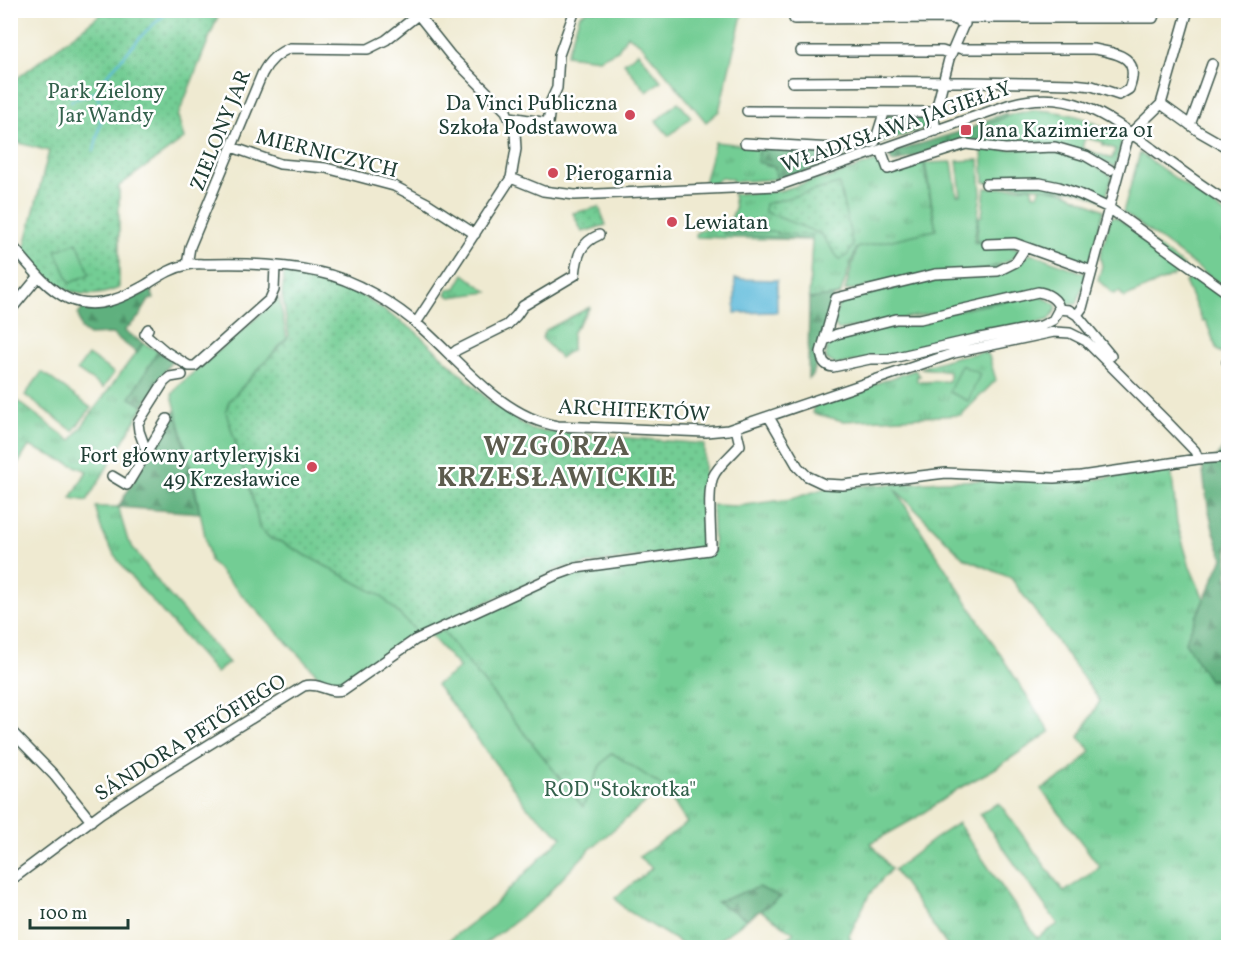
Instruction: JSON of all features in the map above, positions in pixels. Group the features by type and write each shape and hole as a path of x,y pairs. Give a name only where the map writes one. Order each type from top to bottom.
{"street":[{"path":"510,117 548,123 551,101 557,88 559,55 575,10"},
{"path":"1077,315 1082,308 1131,133 1161,104 1188,10"},
{"path":"416,323 511,178 516,149 515,132 510,117 501,104 451,56 419,12"},
{"name":"ZIELONY JAR","path":"187,265 190,247 265,67 282,51 298,48 368,50 386,40 419,12"},
{"path":"794,19 1154,14"},
{"path":"936,131 935,112 943,82 953,50 968,18"},
{"path":"792,82 1080,84 1119,95 1129,89 1134,68 1130,62 1121,57 1094,49 801,51"},
{"path":"1190,125 1212,64"},
{"name":"WŁADYSŁAWA JAGIEŁŁY","path":"511,178 538,190 575,195 763,188 786,184 1011,104 1044,99 1091,108 1121,124 1228,202"},
{"path":"1161,104 1210,139 1228,148"},
{"path":"747,111 935,112"},
{"path":"745,143 832,148 875,142 884,113"},
{"path":"880,150 888,169 966,144 1005,149 1055,147 1086,156 1110,170"},
{"name":"MIERNICZYCH","path":"232,147 280,164 326,168 394,186 427,203 475,234"},
{"path":"986,184 1040,183 1059,187 1109,208 1228,293"},
{"path":"451,355 507,325 523,306 575,275 577,262 587,240 599,235"},
{"name":"ARCHITEKTÓW","path":"10,243 51,289 76,302 93,304 121,298 164,273 187,265 275,266 312,271 343,279 372,294 416,323 504,403 523,415 543,423 571,427 706,432 736,428 954,353 1063,332 1086,341 1195,451 1198,459"},
{"path":"987,244 1014,243 1092,272"},
{"path":"825,340 837,334 900,319 920,319 1038,292 1056,301 1059,309 1053,320 1041,326 888,359 870,359 836,367 828,366 822,357 825,340 836,298 935,274 998,271 1017,262 1025,248"},
{"path":"148,329 145,334 150,341 189,366 195,366 270,299 274,290 275,266"},
{"path":"10,311 38,277"},
{"path":"1059,309 1069,310 1077,315 1111,356"},
{"path":"829,324 837,334"},
{"path":"147,453 138,423 164,381 170,377 182,375"},
{"path":"769,417 802,472 824,484 843,485 946,473 1081,476 1198,459 1228,457"},
{"path":"112,476 127,485 167,419"},
{"name":"SÁNDORA PETŐFIEGO","path":"10,881 155,777 298,689 315,684 333,691 343,690 415,640 576,568 709,550 711,547 711,508 709,491 713,475 740,445 736,428"},
{"path":"10,717 10,729 54,775 91,821"}],"green space":[{"path":"588,10 743,11 719,111 706,122 641,44 627,35 618,50 599,59 566,55 580,15"},
{"name":"Park Zielony Jar Wandy","path":"105,11 220,11 178,116 184,139 119,186 119,288 89,295 76,293 54,282 24,250 49,151 11,141 11,83"},
{"path":"638,52 661,81 647,92 624,63"},
{"path":"678,102 691,117 669,136 656,121"},
{"path":"1035,110 1060,112 1101,126 1122,140 1115,167 1080,151 1009,147 985,142 986,126 1012,114","holes":["1085,138 1103,142 1103,145 1115,149 1112,159 1082,148"]},
{"path":"1006,113 1006,117 986,126 985,142 965,141 894,163 889,158 890,153 972,128"},
{"path":"887,115 928,116 927,125 923,129 880,144 878,143"},
{"path":"715,142 762,147 765,166 775,167 776,179 733,182 732,179 721,178 714,183 704,183"},
{"path":"762,147 860,151 788,178 776,179 775,167 757,162"},
{"path":"982,150 1047,150 1084,160 1112,176 1105,202 1080,191 984,182"},
{"path":"1140,153 1228,216 1228,232 1225,232 1222,241 1228,244 1228,290 1123,212"},
{"path":"881,159 887,171 923,160 936,230 856,249 840,295 809,299 812,240 696,237 696,233 700,231 730,221 735,209 733,194 780,191 817,179 825,179"},
{"path":"979,160 981,194 974,242 1015,247 1020,250 1013,258 1000,264 964,273 895,282 889,280 888,283 845,291 857,248 936,230 925,163 952,162 957,195 961,195 957,161"},
{"path":"839,184 853,246 847,256 839,259 821,234 765,212 765,204"},
{"path":"1031,187 1033,194 1038,194 1041,187 1065,192 1104,210 1088,267 1015,242 976,241 985,188"},
{"path":"599,207 606,225 582,232 573,213"},
{"path":"1111,217 1116,217 1183,265 1182,272 1124,298 1120,292 1113,294 1098,280 1102,266 1100,256"},
{"path":"724,231 812,235 812,239 723,234"},
{"path":"77,242 90,274 70,283 56,251"},
{"path":"1030,253 1087,274 1077,304 1064,304 1049,292 838,330 834,325 838,305 844,300 940,277 1019,263"},
{"path":"284,272 328,283 330,280 358,293 415,331 492,403 532,430 704,444 705,547 562,568 418,633 381,596 281,542 271,539 259,528 255,507 226,412 229,401 289,336 282,295"},
{"path":"464,274 488,292 451,297 446,294 449,289 456,288"},
{"path":"1198,275 1228,298 1228,338 1225,340 1228,344 1228,358 1217,350 1206,321 1203,322 1185,282"},
{"path":"151,289 154,299 149,300 139,317 124,331 143,343 137,353 112,334 89,335 81,329 78,314 85,306 135,293 138,296"},
{"path":"840,295 833,297 813,376 808,379 809,299"},
{"path":"1031,296 1041,296 1055,304 1057,308 1049,320 915,351 836,365 826,359 827,345 834,338 899,322"},
{"path":"279,298 287,338 229,401 226,412 255,507 259,528 271,539 281,542 381,596 418,633 332,690 210,561 191,467 172,395 178,386"},
{"path":"590,307 572,333 572,349 560,358 542,338 546,330"},
{"path":"143,343 158,351 131,398 144,406 87,501 71,498 87,471 29,446 11,475 11,396 71,441"},
{"path":"158,351 172,360 144,406 130,398"},
{"path":"984,352 989,356 996,380 961,415 843,421 812,413 814,405 915,370 920,376 917,376 917,382 949,381 949,371 920,368 955,357"},
{"path":"88,355 114,373 103,388 77,370"},
{"path":"961,365 980,374 968,401 949,392"},
{"path":"42,372 91,408 73,431 25,395"},
{"path":"176,410 200,513 118,507"},
{"path":"1228,442 1228,680 1209,680 1185,642 1223,558 1209,511 1202,462 1216,459"},
{"path":"1171,467 1177,523 1190,567 1204,599 1185,642 1209,680 1228,680 1228,947 948,947 894,870 958,823 1037,938 1058,924 979,814 999,803 1064,892 1100,867 1041,789 1071,772 1091,751 1079,737 1100,701 1011,578 964,558 894,488 1050,732 914,819 871,843 891,869 869,895 849,936 854,947 774,947 794,933 760,910 781,897 718,902 747,919 710,947 687,947 625,909 615,898 652,868 639,857 687,823 664,788 612,753 600,766 583,807 442,630 568,573 714,552 712,505 737,506 791,499 826,488 944,481 1097,479"},
{"path":"96,507 118,507 128,541 162,587 229,663 216,673 138,584 111,549 99,522"},
{"name":"ROD \"Stokrotka\"","path":"442,630 583,807 600,766 612,753 664,787 589,850 538,904 480,947 440,947 488,910 562,837 527,807 436,685 460,668 430,635"},
{"path":"758,887 781,897 747,919 717,902"}],"water":[{"path":"735,279 777,280 777,312 735,313"}],"waterway":[{"path":"75,99 96,92 107,75 146,31 170,10"},
{"path":"96,93 99,101"},
{"path":"94,151 103,111 100,104"}],"place":[{"name":"Da Vinci Publiczna Szkoła Podstawowa","path":"630,115"},
{"name":"Jana Kazimierza 01","path":"966,130"},
{"name":"Pierogarnia","path":"553,173"},
{"name":"Lewiatan","path":"672,222"},
{"name":"Fort główny artyleryjski 49 Krzesławice","path":"312,467"}],"district":[{"name":"WZGÓRZA KRZESŁAWICKIE","path":"557,462"}]}
